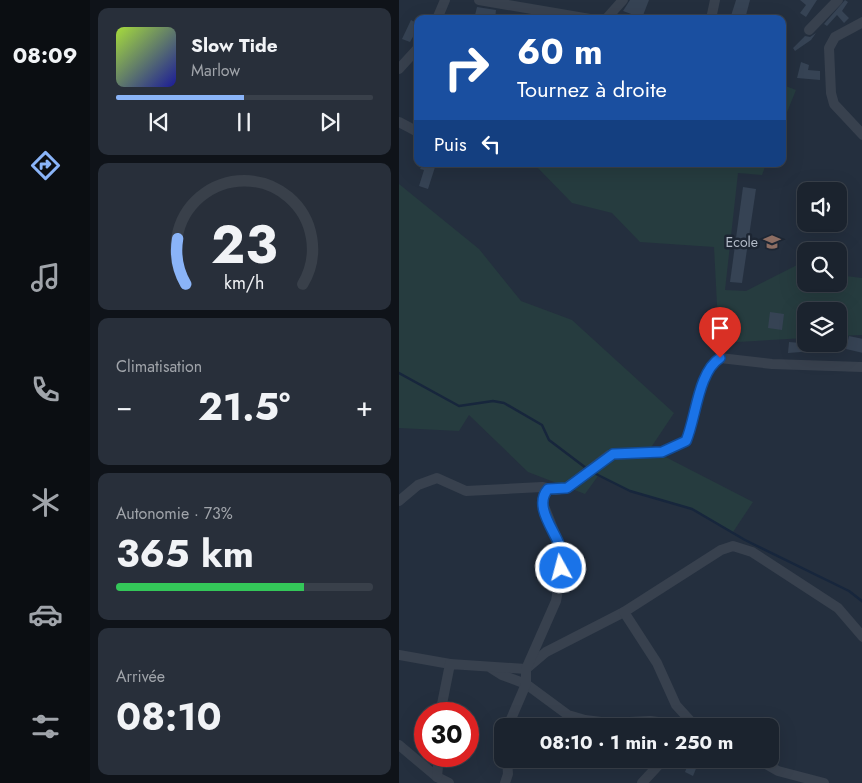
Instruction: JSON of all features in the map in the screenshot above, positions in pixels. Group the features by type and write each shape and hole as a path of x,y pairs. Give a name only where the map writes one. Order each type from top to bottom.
{"street":[{"path":"439,15 445,0"},
{"path":"479,0 567,15"},
{"path":"610,15 623,0"},
{"path":"712,15 715,0"},
{"path":"809,30 839,0"},
{"path":"862,22 835,37 829,48 831,94 834,104 862,135"},
{"path":"399,69 414,52"},
{"path":"399,122 414,130"},
{"path":"399,501 419,485 437,478 466,491 542,487 548,489 567,488 613,454 662,452 686,441 701,388 715,362 720,358 772,364 862,367"},
{"path":"511,718 525,684 526,669 556,601 561,568 560,546 542,501 548,489"},
{"path":"399,655 450,664 526,669 546,652 624,612 721,550 733,546 752,552 839,608 862,636"},
{"path":"624,612 657,662 676,705 688,718"},
{"path":"442,702 450,664"},
{"path":"491,668 501,675 525,684 568,715 578,718"},
{"path":"399,745 437,777 449,783"},
{"path":"437,777 438,767"},
{"path":"505,783 508,768"},
{"path":"642,783 656,768"},
{"path":"772,768 824,783"}],"green space":[{"path":"786,86 796,90 786,115"},
{"path":"537,167 765,167 762,175 738,173 725,290 746,291 797,265 797,292 847,292 847,276 862,278 862,335 847,336 847,302 797,302 797,338 719,343 714,247 640,242 612,213 572,203"},
{"path":"399,184 479,249 521,301 572,320 674,413 650,449 753,502 733,532 692,509 630,491 598,476 585,494 528,472 469,415 459,431 399,428"}],"building":[{"path":"630,0 649,0 643,15 634,15 623,11"},
{"path":"736,0 750,0 746,15 731,15"},
{"path":"800,0 817,0 806,17 800,13 806,5"},
{"path":"845,0 848,2 842,11 849,18 844,23 837,15 827,26 824,24"},
{"path":"477,7 496,10 495,15 475,15"},
{"path":"411,20 414,22 414,35 410,42 402,39"},
{"path":"816,33 811,40 795,51 793,48 805,36 810,37"},
{"path":"801,62 809,65 808,70 820,71 820,80 797,78"},
{"path":"421,167 435,167 428,189 419,186 424,170 420,169"},
{"path":"743,187 756,189 742,283 730,282"},
{"path":"770,312 784,314 782,330 768,328"},
{"path":"849,336 863,339 863,353 847,349"},
{"path":"789,342 797,343 797,352 801,352 788,353"},
{"path":"687,768 696,768 693,776 685,772"}],"waterway":[{"path":"399,373 459,406 493,401 504,403 542,425 549,440 586,468"},
{"path":"592,472 630,491 692,509 745,540 849,591 863,602"}],"place":[{"name":"Ecole","path":"772,242"}],"route":[{"path":"561,568 560,546 544,512 542,501 544,494 548,489 561,490 567,488 609,455 662,452 686,441 690,433 701,388 715,362 720,358"}]}
